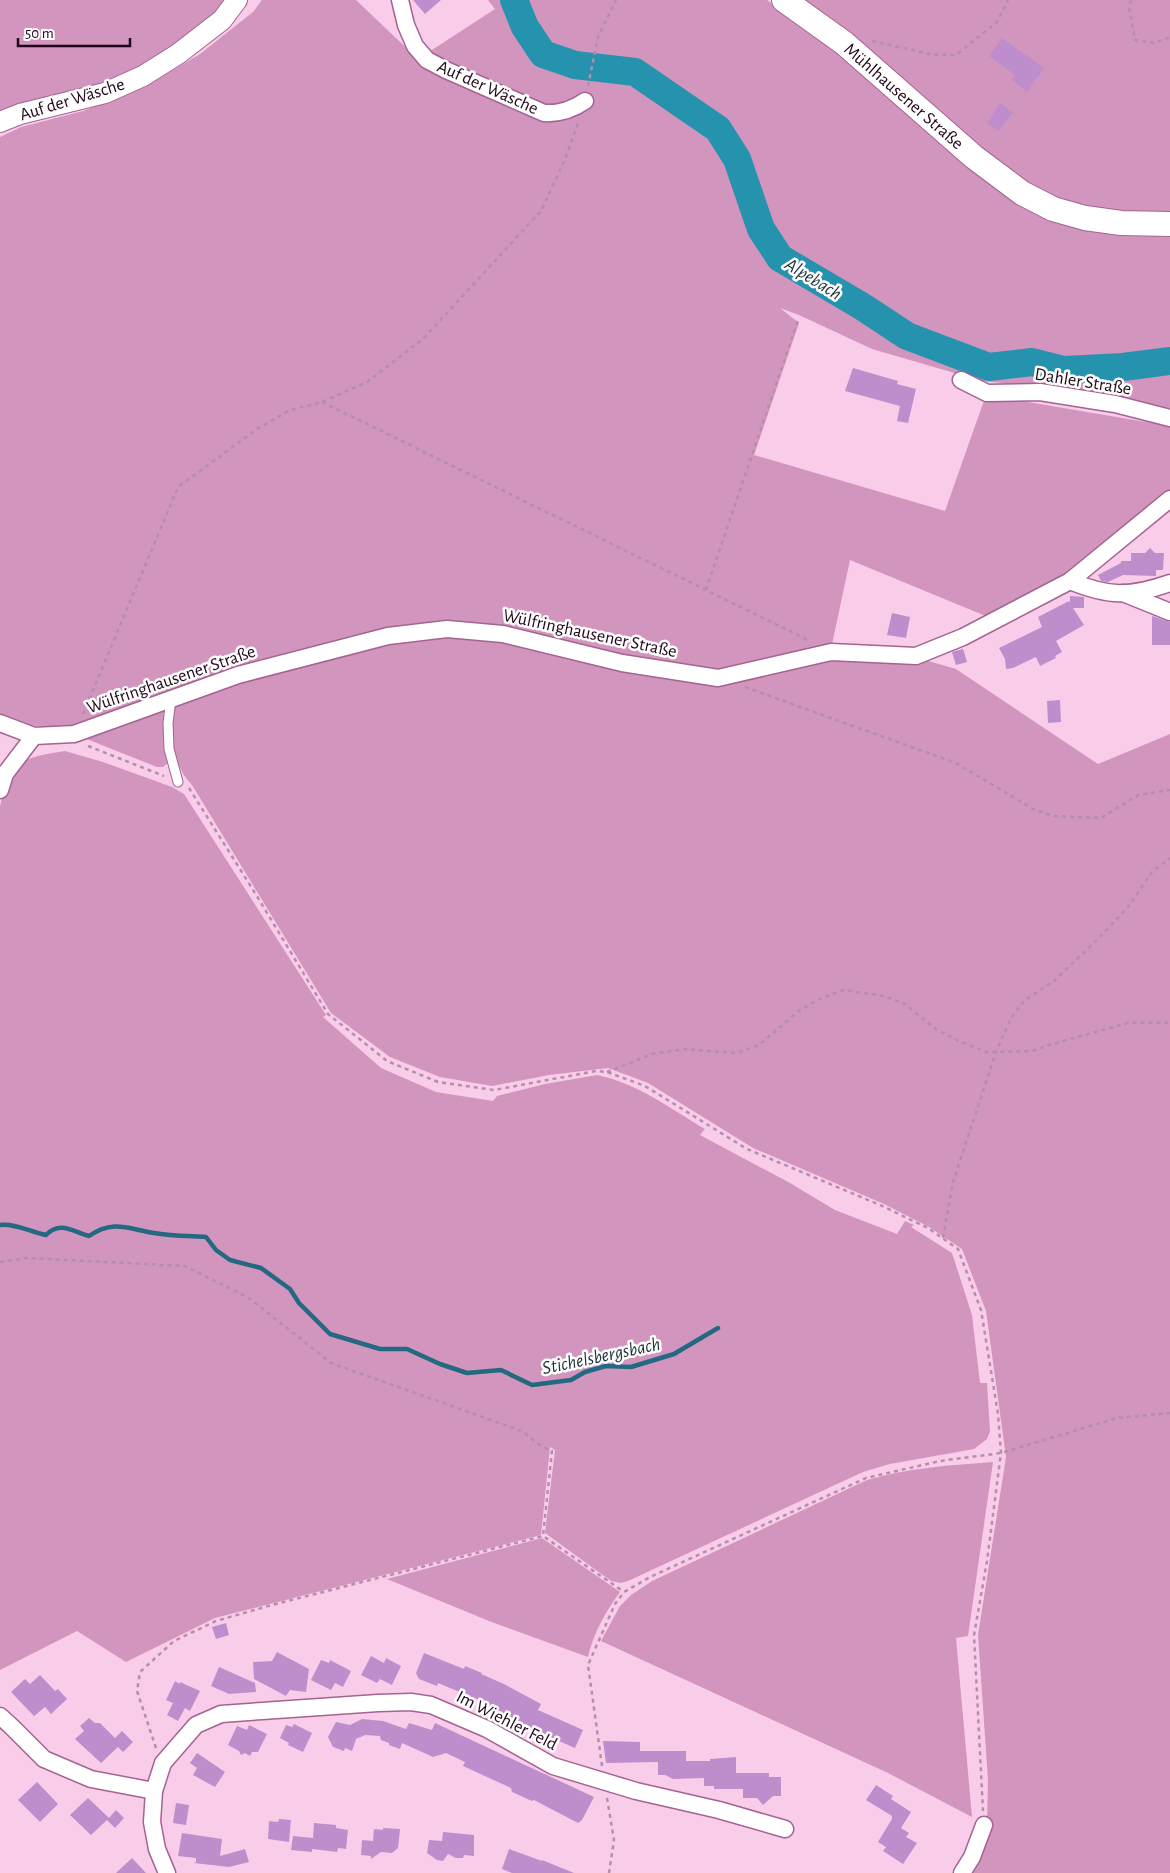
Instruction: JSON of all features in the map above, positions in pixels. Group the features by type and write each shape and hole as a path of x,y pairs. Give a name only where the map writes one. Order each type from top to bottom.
{"main road":[{"name":"Mühlhausener Straße","path":"784,0 844,43 974,157 1022,193 1053,209 1085,218 1121,223 1170,224"}],"street":[{"name":"Auf der Wäsche","path":"0,122 20,114 105,92 143,76 178,54 222,20 237,0"},
{"name":"Auf der Wäsche","path":"400,0 406,25 415,46 427,60 544,113 566,112 585,101"},
{"name":"Dahler Straße","path":"961,380 986,393 1040,392 1115,404 1170,418"},
{"name":"Wülfringhausener Straße","path":"0,723 34,736 77,739 171,699 238,675 388,636 447,629 504,634 622,663 718,678 831,652 916,656 963,637 1070,581 1170,499"},
{"path":"1070,581 1091,590 1106,593 1123,593 1170,583"},
{"path":"1123,593 1170,612"},
{"path":"0,790 5,774 34,736"},
{"name":"Im Wiehler Feld","path":"167,1873 157,1849 152,1822 154,1792 163,1763 196,1725 221,1714 378,1703 411,1702 431,1705 487,1729 553,1766 636,1791 719,1810 785,1829"},
{"path":"0,1716 44,1759 91,1779 154,1792"},
{"path":"962,1873 972,1857 984,1825"}],"lane":[{"path":"171,699 168,723 169,749 178,782"}],"path":[{"path":"590,77 598,37 616,0"},
{"path":"844,43 866,39 934,55 956,55 998,22 1008,0"},
{"path":"1131,0 1129,8 1135,40 1154,43 1170,37"},
{"path":"585,101 565,159 541,211 422,339 367,382 322,402 290,410 257,429 178,487 77,739 188,786 328,1014 387,1062 438,1082 494,1090 596,1072 607,1072 646,1086 748,1150 880,1205 928,1228 958,1250 982,1310 998,1414 1001,1453 987,1561 974,1635 984,1825"},
{"path":"706,590 798,320"},
{"path":"322,402 831,652"},
{"path":"718,678 956,763 1033,809 1054,816 1101,818 1138,796 1170,790"},
{"path":"943,1238 953,1182 996,1052 1011,1018 1024,1000 1054,982 1099,938 1128,907 1152,872 1170,858"},
{"path":"607,1072 652,1054 685,1049 736,1053 759,1045 800,1010 820,999 843,990 884,996 905,1004 937,1030 987,1052 1032,1051 1128,1023 1170,1023"},
{"path":"0,1262 27,1258 185,1266 249,1298 331,1363 522,1431 542,1446 552,1450 543,1536"},
{"path":"609,1873 614,1840 588,1665 615,1604 624,1592 650,1577 866,1478 940,1460 1001,1453 1118,1418 1170,1413"},
{"path":"163,1763 156,1749 137,1691 140,1672 174,1641 216,1622 272,1605 543,1536 624,1592"}],"shaded area":[{"path":"0,0 227,0 215,14 148,65 93,88 0,115"},
{"path":"262,0 356,0 418,59 495,9 488,0 767,0 835,50 1027,210 1077,225 1170,231 1170,413 1055,388 982,381 872,349 780,308 799,323 754,455 945,511 986,395 1170,426 1170,491 1099,549 1067,572 988,617 850,560 831,649 710,670 617,653 522,631 436,622 354,635 242,668 98,719 69,726 36,726 7,721 0,717 0,137 21,127 83,111 145,87 200,54 253,12"},
{"path":"803,0 1170,0 1170,216 1133,216 1043,197 996,166"},
{"path":"449,634 502,638 717,681 831,654 918,658 956,669 1098,764 1170,734 1170,1873 968,1873 987,1826 988,1780 978,1635 1006,1457 986,1311 962,1249 929,1227 884,1204 753,1148 648,1083 608,1068 549,1075 492,1086 440,1077 390,1057 331,1013 192,785 185,777 176,757 172,736 174,703 240,679 391,639"},
{"path":"164,707 164,734 169,762 163,767 157,767 84,738"},
{"path":"65,751 103,762 172,787 184,794 326,1015 323,1017 381,1068 436,1092 493,1101 497,1096 545,1084 597,1075 612,1079 640,1090 666,1105 705,1129 700,1135 790,1183 835,1210 897,1234 905,1221 914,1225 911,1227 952,1253 972,1315 980,1383 987,1383 990,1431 987,1439 974,1449 890,1464 863,1472 621,1583 611,1581 545,1533 555,1450 550,1447 541,1535 215,1618 126,1662 77,1631 0,1670 0,806 5,786 15,768 34,757"},
{"path":"993,1462 968,1636 956,1638 972,1817 888,1773 601,1641 620,1606 631,1595 652,1581 867,1480 914,1470"},
{"path":"542,1538 620,1592 601,1623 588,1657 489,1621 387,1579"}],"building":[{"path":"413,0 441,0 425,14"},
{"path":"1002,38 1044,68 1027,92 1012,80 1015,75 989,56"},
{"path":"1000,103 1013,112 999,131 987,123"},
{"path":"853,368 898,381 897,384 916,389 908,423 897,421 900,406 845,391"},
{"path":"1150,548 1155,553 1164,553 1163,570 1156,570 1156,576 1123,575 1108,582 1101,581 1098,575 1121,563 1121,561 1131,561 1131,553 1145,553"},
{"path":"1070,596 1084,597 1084,608 1073,608 1084,625 1056,641 1062,652 1055,656 1056,658 1040,666 1036,657 1013,668 1006,669 1005,659 999,648 1042,627 1038,617 1069,601 1070,603"},
{"path":"892,613 910,617 906,638 887,635"},
{"path":"1152,616 1170,622 1170,645 1152,645"},
{"path":"963,649 967,662 956,665 952,652"},
{"path":"1060,700 1061,722 1048,723 1047,701"},
{"path":"226,1623 229,1635 216,1639 212,1627"},
{"path":"277,1652 309,1669 306,1692 290,1690 286,1696 254,1679 253,1662 272,1661"},
{"path":"424,1653 464,1669 465,1666 482,1673 541,1704 538,1710 583,1730 575,1748 529,1728 527,1730 496,1713 498,1708 438,1683 437,1686 419,1679 416,1673"},
{"path":"371,1656 384,1663 386,1658 401,1666 392,1685 380,1679 377,1683 361,1675"},
{"path":"321,1660 329,1663 330,1660 351,1671 343,1687 335,1683 331,1690 311,1680"},
{"path":"219,1667 255,1683 256,1692 229,1694 211,1686"},
{"path":"40,1675 55,1691 58,1689 67,1699 51,1714 45,1707 34,1716 11,1692 25,1679 30,1684"},
{"path":"175,1681 200,1691 190,1711 185,1708 178,1721 167,1715 173,1703 166,1700"},
{"path":"89,1718 95,1723 100,1723 115,1738 122,1731 133,1742 123,1752 118,1747 101,1763 75,1739 84,1731 80,1726"},
{"path":"362,1719 383,1721 406,1729 409,1723 432,1730 435,1723 594,1797 582,1820 578,1823 534,1800 532,1801 512,1792 511,1788 463,1766 465,1762 446,1753 433,1757 402,1743 400,1749 381,1740 380,1736 365,1735 356,1739 352,1751 345,1748 344,1751 333,1747 328,1737 336,1722 350,1725"},
{"path":"294,1724 312,1733 303,1752 288,1745 289,1743 280,1738 286,1725 292,1727"},
{"path":"249,1725 267,1734 258,1752 252,1752 250,1756 245,1753 241,1755 239,1751 228,1745 237,1726 247,1730"},
{"path":"603,1741 640,1742 640,1751 686,1751 686,1761 710,1761 710,1759 736,1757 736,1773 769,1773 769,1777 781,1777 781,1796 773,1796 763,1805 757,1798 743,1798 743,1789 714,1789 714,1786 704,1786 704,1778 673,1779 665,1775 658,1775 658,1762 606,1763"},
{"path":"197,1753 225,1772 215,1787 193,1775 197,1768 190,1763"},
{"path":"37,1782 58,1804 40,1822 18,1800"},
{"path":"876,1785 893,1796 891,1799 911,1812 901,1828 909,1833 906,1837 917,1843 903,1864 883,1851 886,1847 878,1842 892,1816 866,1800"},
{"path":"88,1798 109,1818 116,1810 124,1818 115,1828 107,1820 91,1835 70,1815"},
{"path":"176,1803 189,1805 186,1825 173,1823"},
{"path":"279,1819 291,1820 289,1842 268,1839 269,1821 278,1822"},
{"path":"314,1823 336,1825 336,1828 348,1830 346,1849 338,1848 337,1852 312,1849 312,1852 291,1850 293,1836 313,1838"},
{"path":"383,1828 400,1829 398,1848 392,1853 381,1852 371,1859 371,1856 361,1855 362,1840 373,1841 374,1829 383,1830"},
{"path":"443,1832 474,1835 474,1856 464,1855 463,1858 456,1858 448,1854 443,1861 437,1860 427,1853 429,1840 442,1841"},
{"path":"182,1833 222,1839 220,1856 245,1849 249,1862 229,1867 194,1863 196,1858 178,1856"},
{"path":"509,1849 574,1873 512,1873 502,1869"},
{"path":"132,1858 146,1873 116,1873"}],"waterway":[{"name":"Alpebach","path":"514,0 525,27 543,54 575,65 635,72 718,129 737,159 761,229 780,258 863,307 907,336 989,367 1032,362 1064,370 1123,367 1170,361"},
{"name":"Stichelsbergsbach","path":"0,1225 17,1226 46,1235 56,1229 66,1228 89,1236 106,1228 121,1227 167,1235 206,1237 216,1250 230,1260 261,1268 290,1289 299,1303 330,1334 380,1349 407,1349 440,1364 467,1373 501,1370 532,1385 571,1380 585,1372 606,1366 631,1367 674,1354 718,1328"}]}
